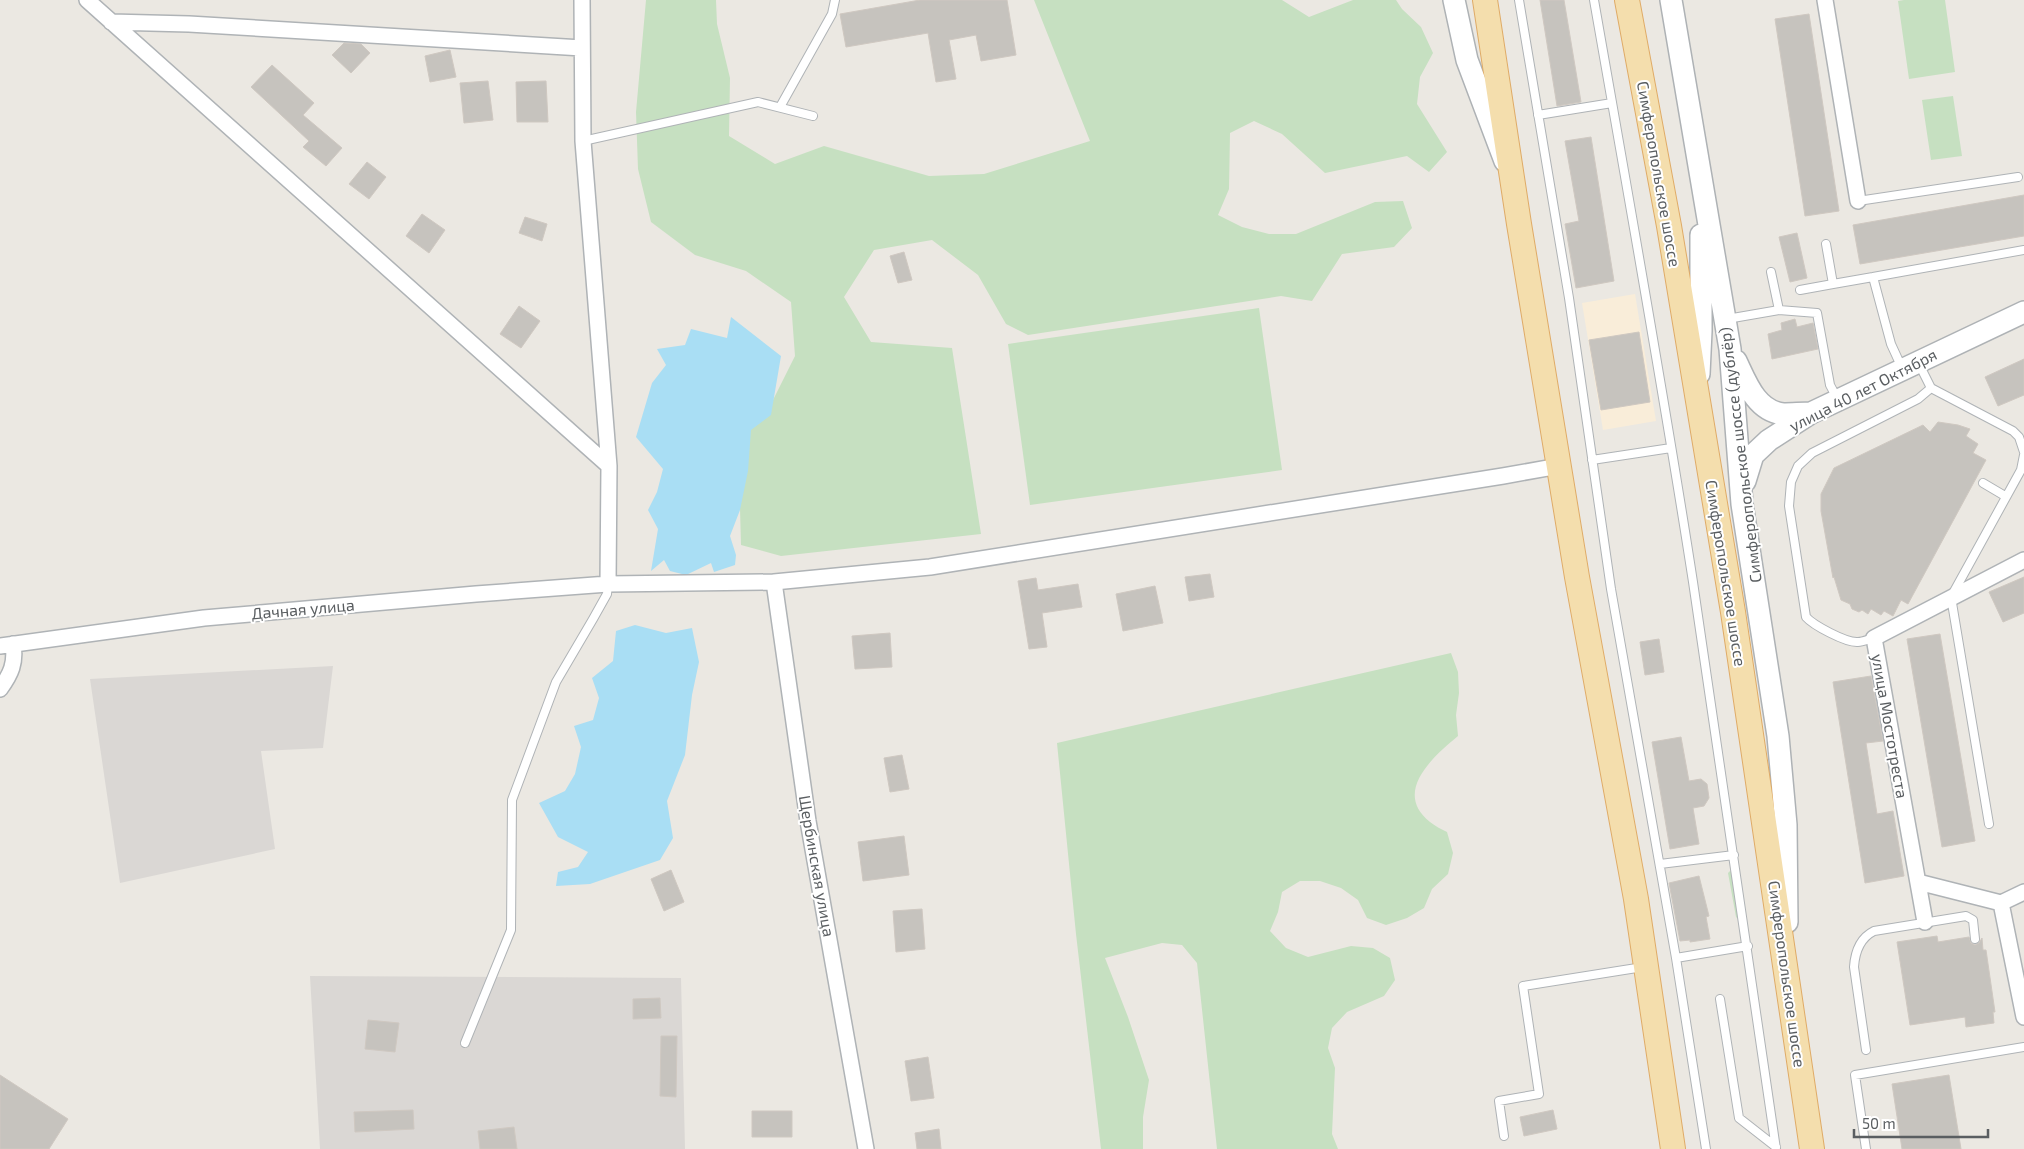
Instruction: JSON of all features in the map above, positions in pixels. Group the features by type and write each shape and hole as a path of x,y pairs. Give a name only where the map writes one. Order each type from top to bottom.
{"main road":[{"path":"1454,0 1467,60 1492,132 1512,178"},
{"path":"1485,0 1559,466 1601,712 1636,899 1673,1149"},
{"name":"Симферопольское шоссе","path":"1627,0 1669,226 1733,612 1812,1149"},
{"path":"1658,0 1663,24 1691,120"},
{"name":"Симферопольское шоссе (дублёр)","path":"1671,0 1730,349 1742,504 1778,736 1786,815 1787,973"},
{"path":"1698,401 1701,331 1700,248 1705,197"},
{"name":"улица 40 лет Октября","path":"1742,504 1746,476 1753,455 1769,440 1811,413 2024,312"},
{"path":"1730,349 1752,395 1767,407 1781,414 1811,413"}],"street":[{"path":"87,0 609,466"},
{"path":"582,0 583,142 609,466 608,584"},
{"path":"1825,0 1858,201"},
{"path":"112,22 189,24 582,48"},
{"name":"Дачная улица","path":"7,645 204,618 476,594 608,584 774,582 930,567 1559,466"},
{"name":"улица Мостотреста","path":"1925,922 1874,638 2024,560"},
{"name":"Щербинская улица","path":"774,582 808,821 866,1149"},
{"path":"0,689 8,678 15,658 7,645"},
{"path":"1918,882 2001,903 2024,892"},
{"path":"2001,903 2024,1018"}],"lane":[{"path":"780,107 832,14 835,0 839,0"},
{"path":"1519,0 1569,298 1611,589 1676,958 1706,1149"},
{"path":"1594,0 1671,448 1748,946 1776,1148"},
{"path":"583,142 758,102 813,116"},
{"path":"1538,115 1612,103"},
{"path":"1858,201 2018,177"},
{"path":"1826,244 1833,284"},
{"path":"1800,290 2024,250"},
{"path":"1771,272 1779,310"},
{"path":"1873,277 1891,344 1931,388 2013,431 2019,437 2024,454 2021,470 1951,597 1989,824"},
{"path":"1725,320 1779,310 1817,313 1830,385 1838,400"},
{"path":"1874,638 1858,642 1839,636 1810,622 1806,616 1789,506 1791,482 1798,466 1812,453 1918,399 1931,388"},
{"path":"1592,460 1671,448"},
{"path":"1983,483 2005,496"},
{"path":"465,1044 511,930 512,800 556,682 607,594 608,584"},
{"path":"1660,864 1734,854"},
{"path":"1866,1050 1854,967 1861,940 1874,931 1966,916 1973,920 1975,939"},
{"path":"1676,958 1748,946"},
{"path":"1504,1136 1498,1100 1539,1094 1523,986 1645,967"},
{"path":"1720,999 1739,1118 1776,1148"},
{"path":"1866,1149 1855,1075 2024,1047"}],"shaded area":[{"path":"1635,294 1656,421 1603,430 1582,303"},
{"path":"333,666 323,748 261,751 275,849 120,883 90,679"},
{"path":"310,976 681,978 685,1149 320,1149"}],"green space":[{"path":"646,0 716,0 717,24 730,78 729,136 775,164 824,146 929,176 984,174 1090,141 1034,0 1282,0 1309,17 1353,0 1396,0 1402,9 1421,27 1433,53 1420,77 1417,104 1447,152 1429,172 1407,156 1325,173 1282,134 1254,121 1230,133 1229,189 1218,215 1242,227 1269,234 1296,234 1375,202 1403,201 1412,228 1394,247 1342,254 1312,301 1281,296 1028,335 1006,324 978,275 932,240 874,250 844,297 871,342 952,348 981,534 781,556 741,545 739,471 745,417 772,402 795,356 791,302 746,271 695,255 651,222 638,169 636,112"},
{"path":"1945,0 1955,72 1909,79 1898,1"},
{"path":"1953,96 1962,156 1931,160 1922,100"},
{"path":"1259,308 1282,470 1030,505 1008,344"},
{"path":"1451,653 1458,672 1459,693 1456,715 1458,736 1438,754 1421,775 1416,787 1415,799 1419,811 1430,822 1447,832 1453,853 1448,874 1432,889 1424,908 1407,918 1386,925 1367,918 1358,900 1341,888 1320,881 1300,881 1282,892 1278,912 1270,931 1286,948 1308,957 1351,946 1373,948 1390,958 1395,980 1384,996 1347,1012 1332,1028 1328,1048 1335,1068 1332,1134 1338,1149 1217,1149 1197,963 1182,945 1162,943 1105,958 1128,1017 1149,1080 1143,1117 1143,1149 1101,1149 1076,934 1057,743"},
{"path":"1732,872 1740,917 1738,919 1736,917 1728,873"}],"water":[{"path":"731,317 781,356 771,415 751,430 748,471 740,510 730,536 736,555 735,565 714,572 711,563 686,575 670,571 664,560 651,571 658,529 648,510 657,492 663,469 636,437 652,383 666,365 657,349 685,345 691,329 727,338"},
{"path":"635,625 666,633 692,628 699,662 692,695 685,755 667,801 673,838 660,860 590,884 556,886 558,872 578,867 588,852 558,837 539,803 565,791 575,774 581,747 574,726 593,720 599,698 592,678 613,661 616,631"}],"building":[{"path":"920,0 1007,0 1016,55 981,61 976,35 949,40 956,79 936,82 928,33 846,47 840,14"},
{"path":"1540,0 1564,0 1581,102 1557,106"},
{"path":"1809,14 1839,211 1805,216 1775,19"},
{"path":"344,43 361,44 370,53 351,73 332,55"},
{"path":"450,50 456,77 430,82 425,56"},
{"path":"272,65 314,103 303,115 342,148 326,166 303,147 309,141 251,87"},
{"path":"488,81 493,120 464,123 460,83"},
{"path":"546,81 548,122 517,122 516,82"},
{"path":"1591,137 1614,281 1576,288 1565,224 1579,221 1565,141"},
{"path":"367,162 386,177 369,199 349,184"},
{"path":"2024,195 2024,236 1860,264 1853,225"},
{"path":"422,214 445,230 429,253 406,236"},
{"path":"525,217 547,224 542,241 519,233"},
{"path":"1797,233 1807,278 1790,282 1779,237"},
{"path":"904,252 912,280 898,283 890,256"},
{"path":"519,306 540,321 521,348 500,334"},
{"path":"1795,319 1797,327 1813,323 1818,349 1772,359 1768,334 1782,330 1781,323"},
{"path":"1639,332 1650,402 1601,410 1589,340"},
{"path":"2024,359 2024,395 1998,406 1985,377"},
{"path":"1938,422 1970,429 1966,436 1978,444 1973,453 1986,460 1908,604 1901,600 1893,616 1884,611 1881,615 1871,609 1868,614 1862,610 1859,612 1852,609 1850,604 1841,600 1833,578 1821,511 1821,494 1834,468 1923,425 1930,432"},
{"path":"1210,574 1214,597 1189,601 1185,577"},
{"path":"2024,577 2024,613 2003,622 1989,592"},
{"path":"1036,578 1038,590 1078,584 1082,607 1042,613 1047,647 1029,649 1018,581"},
{"path":"1155,586 1163,623 1123,631 1116,594"},
{"path":"890,633 892,667 855,669 852,636"},
{"path":"1940,634 1975,841 1942,847 1907,639"},
{"path":"1659,639 1664,672 1645,675 1640,642"},
{"path":"1871,676 1883,741 1866,743 1877,814 1893,811 1904,876 1865,883 1833,682"},
{"path":"1681,737 1689,781 1701,779 1707,784 1709,798 1704,806 1693,808 1699,844 1670,849 1652,742"},
{"path":"902,755 909,789 890,792 884,758"},
{"path":"904,836 909,875 863,881 858,842"},
{"path":"671,870 684,902 664,911 651,879"},
{"path":"1699,876 1709,916 1706,917 1710,939 1690,942 1690,940 1680,941 1669,883"},
{"path":"922,909 925,949 896,952 893,911"},
{"path":"1937,936 1938,942 1969,937 1971,943 1975,945 1982,938 1983,950 1986,950 1995,1012 1993,1012 1994,1023 1966,1027 1965,1017 1910,1025 1897,942"},
{"path":"660,998 661,1018 633,1019 633,999"},
{"path":"368,1020 399,1023 395,1052 365,1049"},
{"path":"661,1036 677,1036 676,1097 660,1096"},
{"path":"928,1057 934,1098 911,1101 905,1061"},
{"path":"0,1075 68,1119 49,1149 0,1149"},
{"path":"1949,1075 1961,1149 1902,1149 1892,1084"},
{"path":"413,1110 414,1129 355,1132 354,1112"},
{"path":"1553,1110 1557,1129 1524,1136 1520,1117"},
{"path":"752,1111 792,1111 792,1137 752,1137"},
{"path":"514,1127 517,1149 480,1149 478,1131"},
{"path":"939,1129 941,1149 917,1149 915,1133"}]}
